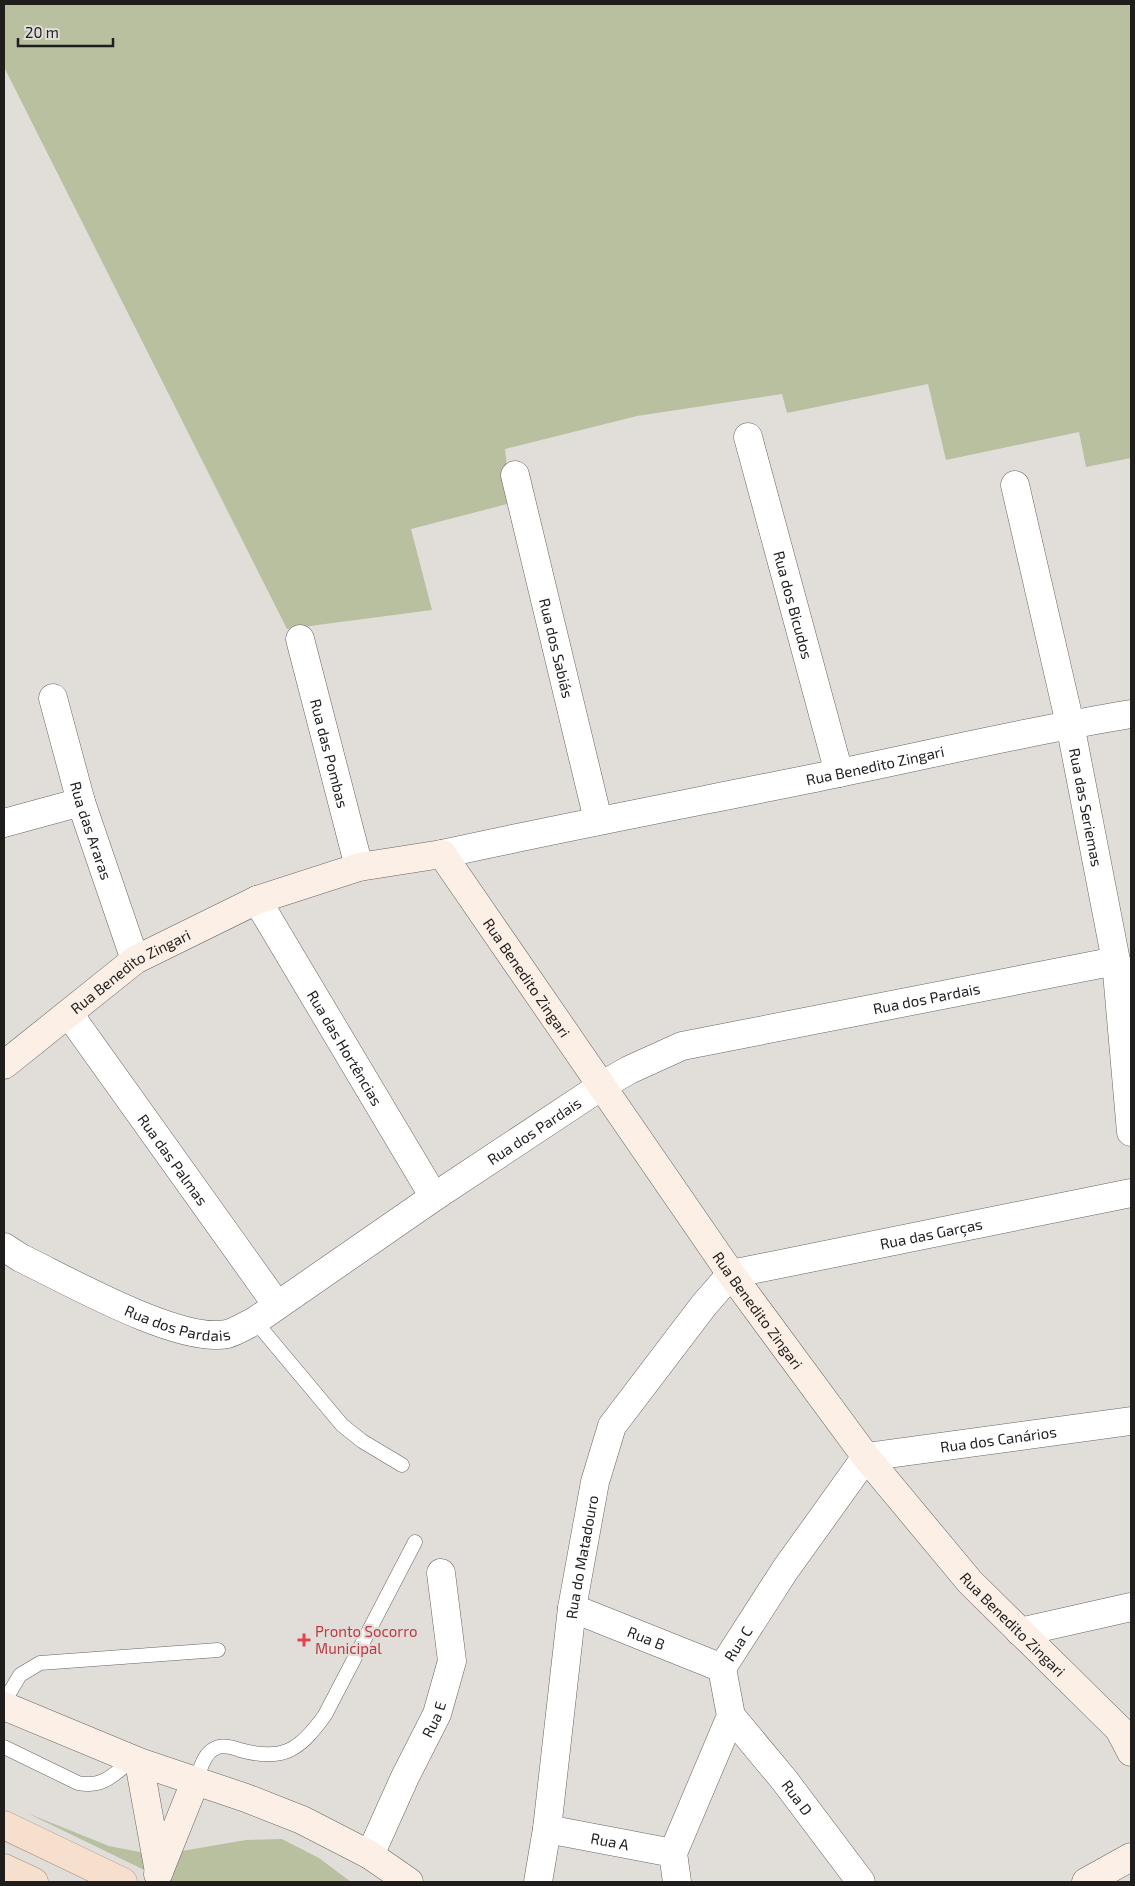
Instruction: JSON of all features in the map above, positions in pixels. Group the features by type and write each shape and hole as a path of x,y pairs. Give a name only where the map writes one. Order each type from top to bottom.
{"main road":[{"path":"4,1825 123,1882"},
{"path":"4,1868 34,1882"}],"street":[{"name":"Rua dos Bicudos","path":"748,437 839,773"},
{"name":"Rua dos Sabiás","path":"516,475 598,820"},
{"name":"Rua das Seriemas","path":"1014,485 1070,724 1116,961 1131,1132"},
{"name":"Rua das Pombas","path":"300,639 359,867"},
{"name":"Rua das Araras","path":"53,698 81,802 135,960"},
{"name":"Rua Benedito Zingari","path":"4,1065 135,960 257,900 359,867 442,854 598,820 839,773 1070,724 1131,714"},
{"path":"4,823 81,802"},
{"name":"Rua Benedito Zingari","path":"442,854 603,1085 731,1274 866,1457 970,1582 1127,1738"},
{"name":"Rua das Hortências","path":"257,900 434,1197"},
{"name":"Rua dos Pardais","path":"4,1246 21,1258 158,1323 195,1333 227,1334 255,1321 434,1197 603,1085 629,1070 682,1046 1116,961"},
{"name":"Rua das Palmas","path":"69,1014 277,1304"},
{"name":"Rua das Garças","path":"731,1274 1131,1193"},
{"name":"Rua do Matadouro","path":"538,1882 572,1608 595,1482 612,1426 704,1305 731,1274"},
{"name":"Rua dos Canários","path":"866,1457 1131,1421"},
{"name":"Rua C","path":"731,1716 722,1668 785,1570 866,1457"},
{"name":"Rua E","path":"370,1855 405,1777 437,1714 452,1661 441,1573"},
{"path":"1020,1632 1131,1607"},
{"name":"Rua B","path":"572,1608 722,1668"},
{"path":"4,1704 135,1761 246,1798 302,1820 370,1855 409,1882"},
{"path":"677,1882 673,1853 731,1716"},
{"name":"Rua D","path":"731,1716 785,1780 861,1882"},
{"path":"135,1761 157,1877"},
{"path":"157,1877 195,1782"},
{"name":"Rua A","path":"546,1829 673,1853"},
{"path":"1086,1882 1131,1857"}],"lane":[{"path":"255,1321 342,1426 362,1441 402,1465"},
{"path":"195,1782 206,1755 213,1749 221,1746 269,1756 283,1752 308,1739 325,1715 415,1542"},
{"path":"4,1704 20,1675 40,1663 218,1650"},
{"path":"4,1747 78,1783 91,1786 106,1781 135,1761"}],"green space":[{"path":"4,4 1131,4 1131,458 1086,467 1079,432 946,460 928,384 787,413 782,394 637,416 505,449 511,503 411,529 432,610 287,629 4,67"},
{"path":"27,1813 109,1846 145,1853 176,1852 246,1840 282,1839 319,1858 351,1882 169,1882"}],"place":[{"name":"Pronto Socorro Municipal","path":"304,1640"}]}
